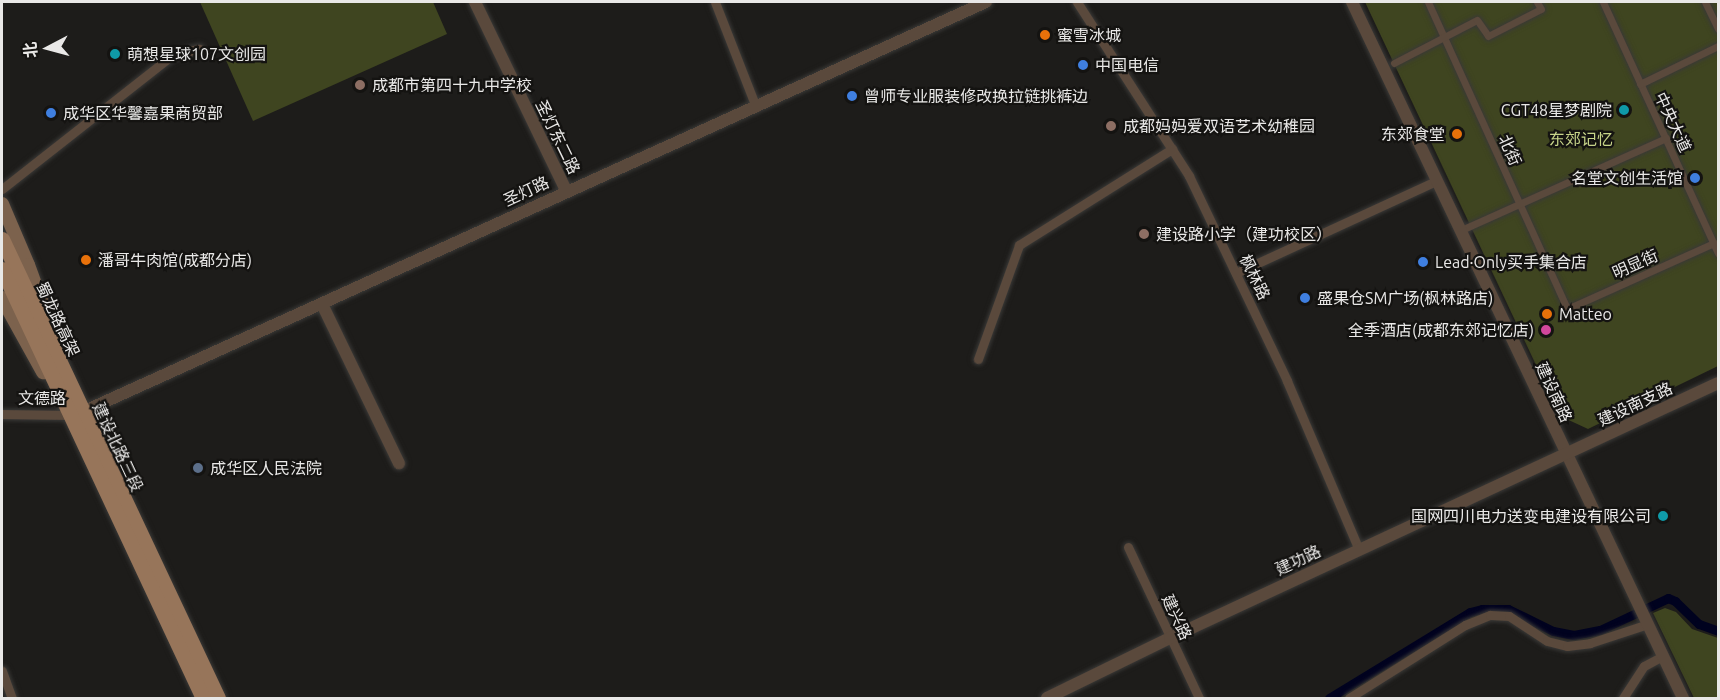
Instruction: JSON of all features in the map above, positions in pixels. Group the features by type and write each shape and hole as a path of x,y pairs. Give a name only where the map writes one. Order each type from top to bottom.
{"main road":[{"name":"建设北路三段","path":"2,204 28,265 75,414"},
{"name":"蜀龙路高架","path":"2,239 75,414"},
{"path":"2,269 75,414"},
{"name":"建设北路三段","path":"2,298 75,414 211,698"}],"street":[{"name":"圣灯东二路","path":"475,2 566,190"},
{"path":"715,2 756,107"},
{"name":"圣灯路","path":"75,414 986,2"},
{"name":"枫林路","path":"1077,2 1190,176 1287,381 1359,550"},
{"name":"建设南路","path":"1352,2 1683,699"},
{"name":"北街","path":"1428,2 1567,309"},
{"path":"1394,63 1477,20 1488,36 1541,9 1537,2"},
{"name":"中央大道","path":"1603,2 1719,253"},
{"path":"1705,2 1719,29"},
{"path":"1641,84 1719,46"},
{"path":"2,189 172,55 199,49"},
{"path":"1459,231 1666,138"},
{"path":"978,359 1020,245 1172,149"},
{"path":"1236,273 1436,181"},
{"name":"明显街","path":"1567,309 1714,243"},
{"path":"322,304 399,464"},
{"name":"建设南支路","path":"1565,454 1719,383"},
{"name":"文德路","path":"2,414 75,414"},
{"name":"建功路","path":"1047,699 1170,638 1565,454"},
{"name":"建兴路","path":"1128,547 1199,699"},
{"path":"1349,699 1465,625 1490,615 1509,616 1547,642 1567,646 1590,643 1647,622"},
{"path":"1623,699 1644,666 1663,656"},
{"path":"2,671 12,699"}],"green space":[{"path":"200,2 433,2 447,34 253,121"},
{"name":"东郊记忆","path":"1365,2 1718,2 1718,366 1588,429 1560,416"},
{"path":"1665,608 1676,612 1692,629 1718,638 1718,698 1694,698 1653,613"}],"waterway":[{"path":"1329,698 1470,612 1482,609 1508,609 1553,631 1574,635 1600,630 1668,598 1675,601 1699,624 1718,631"}],"place":[{"name":"蜜雪冰城","path":"1045,35"},
{"name":"萌想星球107文创园","path":"115,54"},
{"name":"中国电信","path":"1083,65"},
{"name":"成都市第四十九中学校","path":"360,85"},
{"name":"曾师专业服装修改换拉链挑裤边","path":"852,96"},
{"name":"CGT48星梦剧院","path":"1624,110"},
{"name":"成华区华馨嘉果商贸部","path":"51,113"},
{"name":"成都妈妈爱双语艺术幼稚园","path":"1111,126"},
{"name":"东郊食堂","path":"1457,134"},
{"name":"名堂文创生活馆","path":"1695,178"},
{"name":"建设路小学（建功校区）","path":"1144,234"},
{"name":"潘哥牛肉馆(成都分店)","path":"86,260"},
{"name":"Lead·Only买手集合店","path":"1423,262"},
{"name":"盛果仓SM广场(枫林路店)","path":"1305,298"},
{"name":"Matteo","path":"1547,314"},
{"name":"全季酒店(成都东郊记忆店)","path":"1546,330"},
{"name":"成华区人民法院","path":"198,468"},
{"name":"国网四川电力送变电建设有限公司","path":"1663,516"}]}
